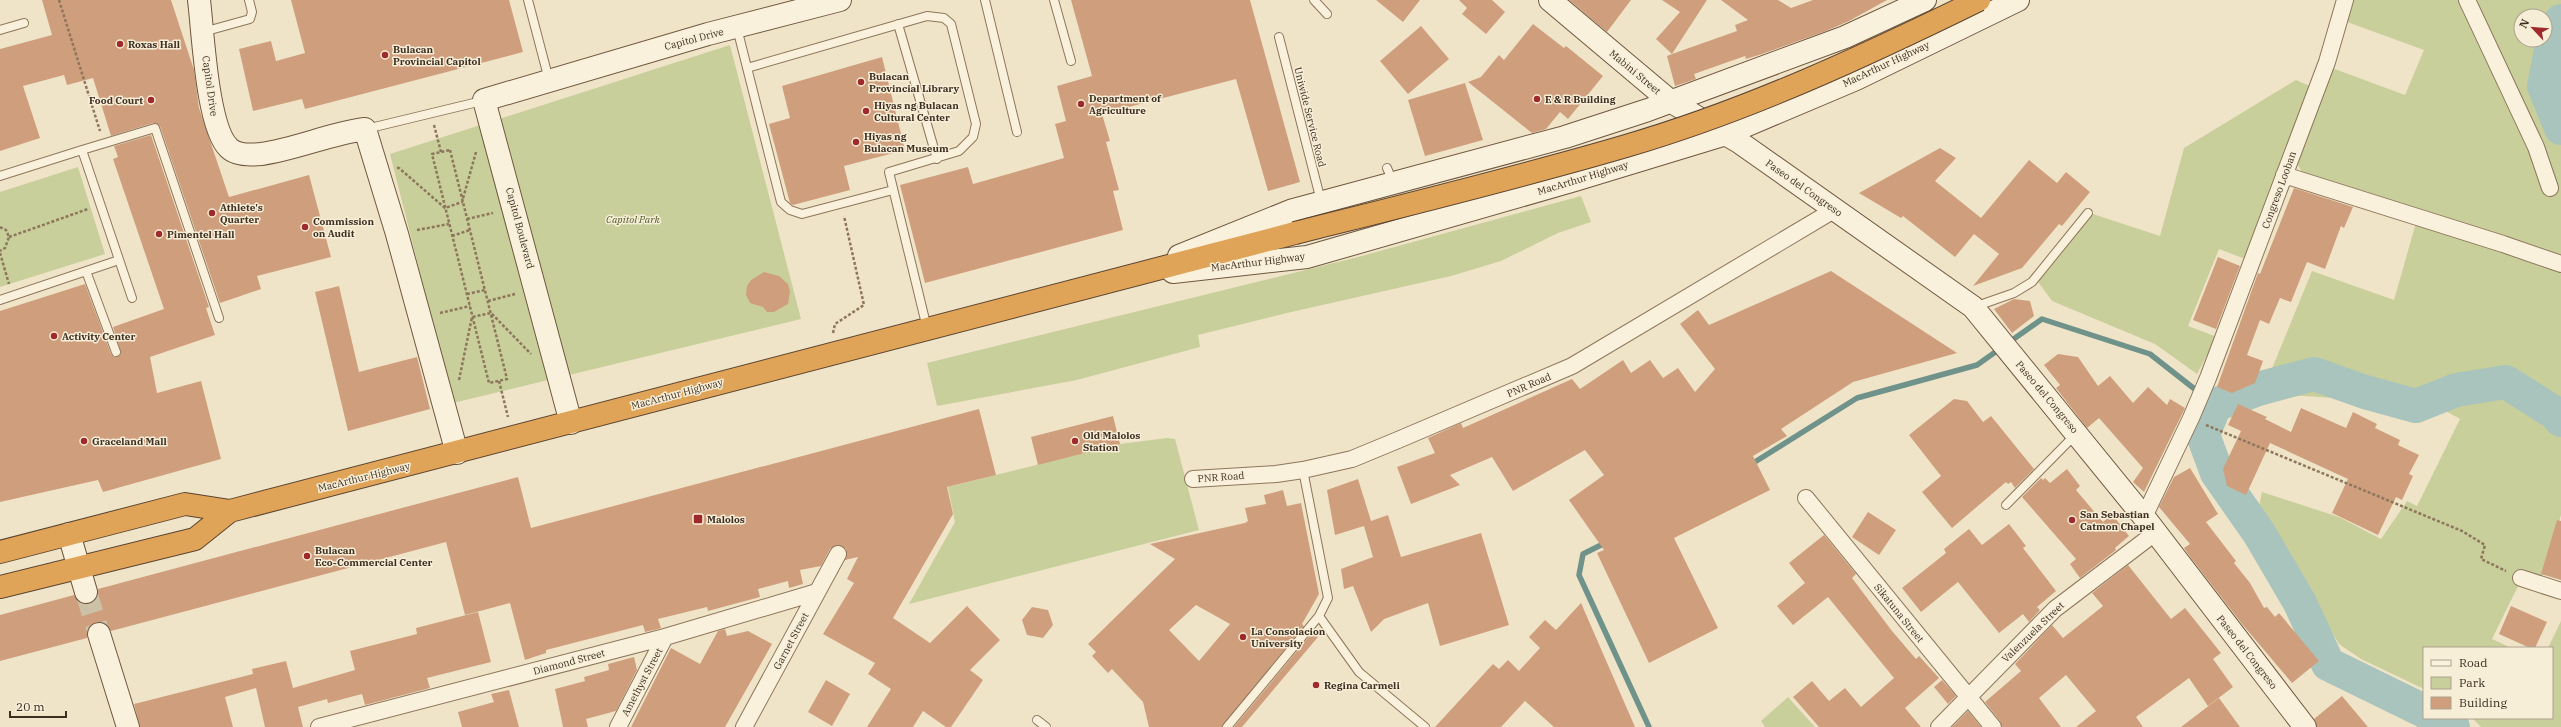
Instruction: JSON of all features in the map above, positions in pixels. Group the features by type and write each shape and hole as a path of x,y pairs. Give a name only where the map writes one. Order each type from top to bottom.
{"highway":[{"name":"MacArthur Highway","path":"0,552 185,504 230,511 457,453 1295,233 1382,212 1627,146 1741,106 1863,57 1979,0"},
{"name":"MacArthur Highway","path":"0,587 195,539 230,511"}],"main road":[{"name":"Capitol Drive","path":"200,0 214,116 221,139 230,149 242,154 261,154 346,131 365,130"},
{"name":"Capitol Drive","path":"549,80 840,0"},
{"name":"Mabini Street","path":"1550,0 1670,101 1726,134"},
{"name":"MacArthur Highway","path":"1124,278 1293,210 1321,202 1390,175 1565,137 1670,101 1845,37 1926,0"},
{"name":"MacArthur Highway","path":"1124,278 1307,257 1575,180 1726,134 1856,79 2018,0"},
{"path":"484,100 549,80"},
{"name":"Capitol Boulevard","path":"484,100 537,288 571,422"},
{"path":"365,130 397,234 457,453"},
{"name":"Paseo del Congreso","path":"1726,134 1973,307 2077,433 2305,727"},
{"path":"69,534 86,592"},
{"path":"99,634 128,727"}],"street":[{"name":"Congreso Looban","path":"2149,525 2208,378 2327,62 2345,0"},
{"path":"2467,0 2536,147 2550,188"},
{"path":"2284,175 2503,244 2561,264"},
{"name":"PNR Road","path":"1193,479 1276,474 1303,470 1352,459 1572,366 1834,210"},
{"name":"Sikatuna Street","path":"1806,498 1993,727"},
{"name":"Valenzuela Street","path":"1939,727 2055,609 2149,525"},
{"name":"Garnet Street","path":"744,727 838,554"},
{"path":"2521,578 2561,591"},
{"name":"Diamond Street","path":"319,727 665,636 817,592"},
{"name":"Amethyst Street","path":"618,727 665,636"}],"lane":[{"path":"203,32 245,22 250,19 252,12 249,0"},
{"path":"528,0 549,80"},
{"path":"985,0 1017,132"},
{"path":"1054,0 1071,61"},
{"path":"1314,0 1327,14"},
{"path":"747,68 898,24 935,15 951,24 976,124 973,136 968,144 959,151 937,159 889,172 927,329"},
{"path":"0,30 24,23"},
{"path":"898,24 937,159"},
{"path":"737,28 781,202 790,210 802,214 894,190"},
{"name":"Uniwide Service Road","path":"1279,37 1321,202"},
{"path":"365,130 484,100"},
{"path":"0,176 155,128 218,318"},
{"path":"82,150 132,298"},
{"path":"1973,307 2014,293 2032,282 2088,212"},
{"path":"0,300 119,260"},
{"path":"86,271 116,352"},
{"path":"2006,505 2077,433"},
{"path":"1227,727 1319,616 1328,598 1303,470"},
{"path":"1319,616 1359,672 1425,727"},
{"path":"1037,720 1046,727"}],"path":[{"path":"58,0 104,143"},
{"path":"432,113 441,152"},
{"path":"462,202 477,148 496,139"},
{"path":"450,150 462,202 507,379 489,383 432,154 450,150"},
{"path":"378,174 399,168 445,208"},
{"path":"445,208 462,202"},
{"path":"827,355 835,324 864,305 840,204"},
{"path":"9,237 100,205"},
{"path":"467,219 515,209"},
{"path":"397,234 449,224"},
{"path":"0,227 6,230 9,237 5,248 0,252 13,296"},
{"path":"452,236 470,230"},
{"path":"488,301 537,288"},
{"path":"467,294 485,290"},
{"path":"420,318 470,306"},
{"path":"491,313 545,368 556,365"},
{"path":"472,317 491,313"},
{"path":"442,395 456,392 472,317"},
{"path":"499,381 512,438"},
{"path":"2213,428 2462,531 2485,545 2481,559 2521,578"}],"green space":[{"path":"2354,0 2561,0 2561,515 2541,580 2524,574 2492,639 2509,647 2423,647 2423,689 2361,659 2339,644 2258,512 2262,492 2339,517 2381,539 2407,501 2417,506 2460,419 2408,390 2393,416 2348,399 2262,393 2312,271 2394,300 2419,212 2304,176 2297,163 2332,68 2405,95 2424,50 2347,22"},
{"name":"Capitol Park","path":"730,45 801,319 453,403 390,154"},
{"path":"2296,80 2317,89 2248,260 2219,249 2188,326 2217,337 2197,374 2155,344 2052,301 2033,275 2087,212 2160,236 2184,148"},
{"path":"78,167 105,254 0,287 0,192"},
{"path":"1581,196 1591,222 1558,233 1501,261 1451,276 1287,313 1198,335 1200,347 1077,380 937,406 927,363 1358,257"},
{"path":"1167,438 1175,439 1199,530 909,604 955,522 948,487 1120,444"},
{"path":"2561,621 2561,727 2481,727 2473,719 2553,719 2553,647 2548,647"},
{"path":"1788,697 1815,727 1765,727 1761,721"}],"building":[{"path":"42,0 171,0 194,70 199,108 229,197 309,175 331,257 257,276 261,289 220,303 160,126 153,123 111,136 93,78 67,85 64,75 23,86 40,138 0,151 0,49 52,35"},
{"name":"Bulacan Provincial Capitol","path":"291,0 509,0 523,52 305,109 302,99 253,111 239,49 271,41 276,61 305,53"},
{"path":"1071,0 1250,0 1300,182 1268,191 1236,79 1102,114 1110,141 1106,142 1119,190 1113,191 1123,230 925,283 900,185 968,167 973,184 1064,158 1055,124 1066,121 1057,86 1092,76"},
{"path":"1376,0 1420,0 1403,22"},
{"path":"1459,0 1492,0 1505,12 1486,34 1462,14 1467,8"},
{"path":"1569,0 1631,0 1607,32"},
{"path":"1662,0 1707,0 1672,54 1656,39 1680,12"},
{"path":"1721,0 1778,0 1791,8 1813,0 1887,0 1849,21 1826,31 1762,54 1746,59 1745,56 1694,74 1696,79 1675,86 1667,56 1737,31 1735,25 1748,20"},
{"name":"E & R Building","path":"1533,24 1564,48 1566,46 1603,76 1568,119 1560,112 1546,129 1532,133 1468,82 1481,77 1499,55 1504,60"},
{"path":"1421,26 1449,59 1408,94 1380,61"},
{"path":"882,57 905,150 844,166 850,190 793,205 790,203 769,124 790,118 782,86"},
{"path":"1465,83 1483,140 1425,156 1408,100"},
{"path":"151,135 209,307 206,308 215,335 150,357 157,393 201,381 221,459 103,492 98,480 0,502 0,311 85,284 111,354 115,357 121,353 113,327 164,309 113,159 118,157 114,146"},
{"path":"1940,148 1956,158 1935,181 1981,218 2029,160 2057,183 2066,172 2090,192 2062,226 2059,224 2022,268 1973,286 1999,254 1974,234 1955,257 1903,216 1901,218 1859,193"},
{"path":"2294,188 2353,207 2344,228 2341,226 2325,269 2307,262 2291,302 2280,298 2269,324 2260,320 2247,355 2263,361 2255,383 2232,393 2217,387 2258,273 2260,274"},
{"path":"2218,257 2240,266 2216,329 2193,320"},
{"path":"1831,271 1957,353 1853,382 1781,429 1787,436 1753,456 1770,490 1674,538 1718,628 1649,663 1597,553 1604,550 1569,500 1604,475 1585,450 1513,491 1492,457 1450,475 1460,485 1411,504 1397,467 1435,453 1428,438 1461,423 1463,428 1572,379 1580,389 1623,360 1631,373 1650,360 1663,378 1678,368 1695,392 1715,369 1680,324 1698,310 1709,325"},
{"path":"764,272 779,276 788,284 790,291 788,304 774,312 767,312 763,307 750,303 746,295 747,286 751,280"},
{"path":"339,286 359,372 417,357 430,409 348,431 315,292"},
{"path":"2014,299 2030,301 2034,316 2012,333 1994,309"},
{"path":"2058,354 2078,357 2098,386 2110,376 2133,403 2148,387 2167,405 2170,399 2185,408 2144,492 2133,482 2143,468 2099,418 2087,428 2056,388 2060,385 2044,365"},
{"path":"1954,399 1967,401 1983,422 1991,416 2034,469 2015,488 2011,482 2008,484 2006,482 1952,528 1922,492 1941,476 1909,435"},
{"path":"2238,404 2267,417 2265,419 2291,432 2301,408 2346,428 2353,412 2377,424 2375,428 2400,440 2398,445 2419,455 2409,474 2413,476 2402,500 2396,497 2378,535 2332,513 2348,479 2270,443 2246,495 2227,486 2223,469 2241,431 2228,425"},
{"path":"979,409 996,475 947,487 953,514 893,618 930,643 967,606 1000,640 970,670 983,680 951,727 946,727 923,711 913,727 867,727 891,689 868,674 875,663 823,634 854,583 847,579 858,557 845,560 846,549 838,545 830,549 821,566 800,570 803,584 789,588 788,581 758,589 760,597 708,611 707,607 658,619 661,628 658,629 645,632 643,625 546,650 546,653 525,660 510,603 465,615 446,542 111,631 107,625 96,622 90,626 87,638 0,661 0,615 74,595 78,601 89,604 95,600 98,589 518,477 531,528"},
{"name":"Old Malolos Station","path":"1113,416 1120,444 1038,465 1031,437"},
{"path":"2190,468 2218,514 2206,522 2236,561 2234,563 2250,583 2264,608 2267,607 2275,617 2279,613 2319,661 2292,683 2242,624 2191,558 2184,548 2190,544 2159,507 2174,477"},
{"path":"2067,469 2080,486 2076,490 2103,522 2112,514 2129,536 2115,548 2116,550 2080,578 2070,564 2076,559 2022,497 2041,478 2043,480 2045,478 2050,483"},
{"path":"1358,479 1371,521 1388,515 1401,557 1481,533 1509,625 1440,646 1428,603 1384,619 1371,632 1353,586 1344,589 1341,569 1373,557 1364,526 1335,535 1327,490"},
{"path":"1283,490 1287,506 1301,503 1319,594 1302,624 1304,626 1222,727 1149,727 1143,702 1112,669 1108,673 1092,656 1096,652 1088,644 1175,559 1150,544 1245,523 1248,521 1245,508 1266,504 1264,495","holes":["1196,605 1230,624 1199,661 1169,630"]},
{"path":"1868,512 1896,530 1879,555 1852,537"},
{"path":"2557,520 2561,521 2561,580 2541,574"},
{"path":"2009,524 2026,546 2023,548 2056,591 2037,607 2040,610 2029,622 2023,614 1999,633 1958,582 1921,612 1902,588 1946,553 1944,549 1969,529 1982,545"},
{"path":"1824,535 1856,574 1852,578 1892,631 1916,659 1919,656 1939,678 1905,708 1921,727 1819,727 1793,697 1812,681 1829,701 1845,688 1861,707 1894,678 1828,597 1793,625 1777,606 1805,583 1789,563"},
{"path":"2128,565 2171,619 2185,608 2221,653 2213,659 2233,687 2208,706 2189,678 2136,717 2143,727 2076,727 2096,711 2066,675 2039,698 2061,727 2002,727 2000,721 1985,702 2021,671 2015,664 2052,625 2063,638 2103,606 2092,593"},
{"path":"1581,603 1635,727 1554,727 1525,701 1501,727 1435,727 1493,664 1499,669 1508,660 1519,671 1540,648 1529,637 1545,620 1556,630"},
{"path":"2511,606 2547,622 2535,647 2528,647 2499,634"},
{"path":"1032,607 1048,610 1053,625 1043,638 1027,635 1022,620"},
{"path":"478,612 491,662 427,678 430,688 365,705 362,694 328,703 327,699 298,707 303,727 265,727 256,688 225,697 233,727 140,727 134,704 253,674 252,669 286,661 293,688 355,670 350,651 417,634 416,628"},
{"path":"725,629 727,636 748,631 772,644 725,727 631,727 671,648 700,664 718,631"},
{"path":"1312,633 1318,637 1242,727 1234,727"},
{"path":"634,657 637,670 616,711 586,719 588,727 563,727 555,689 585,681 584,677 609,670 608,664"},
{"path":"826,680 850,694 832,726 808,712"},
{"path":"1942,680 1956,696 1948,704 1934,687"},
{"path":"509,690 519,727 462,727 458,712 494,702 491,694"},
{"path":"2342,696 2368,727 2317,727 2314,719"},
{"path":"2219,698 2240,727 2181,727"},
{"path":"1968,711 1981,727 1952,727"}],"waterway":[{"path":"2561,21 2552,45 2544,86 2561,128"},
{"path":"2008,343 2042,319 2150,354 2215,405"},
{"path":"1750,465 1857,398 1977,365 2001,348"},
{"path":"2423,711 2328,664 2300,603 2259,533 2217,473 2203,435 2215,405 2258,389 2314,374 2365,392 2416,406 2456,390 2506,382 2555,413 2561,420"},
{"path":"1607,542 1583,554 1579,575 1649,727"},
{"path":"2441,719 2453,727"}],"tunnel":[{"path":"86,592 99,634"}],"place":[{"name":"Roxas Hall","path":"120,44"},
{"name":"Bulacan Provincial Capitol","path":"385,55"},
{"name":"Bulacan Provincial Library","path":"861,82"},
{"name":"E & R Building","path":"1537,99"},
{"name":"Food Court","path":"151,100"},
{"name":"Department of Agriculture","path":"1081,104"},
{"name":"Hiyas ng Bulacan Cultural Center","path":"866,111"},
{"name":"Hiyas ng Bulacan Museum","path":"856,142"},
{"name":"Athlete's Quarter","path":"212,213"},
{"name":"Commission on Audit","path":"305,227"},
{"name":"Pimentel Hall","path":"159,234"},
{"name":"Activity Center","path":"54,336"},
{"name":"Graceland Mall","path":"84,441"},
{"name":"Old Malolos Station","path":"1075,441"},
{"name":"Malolos","path":"698,519"},
{"name":"San Sebastian Catmon Chapel","path":"2072,520"},
{"name":"Bulacan Eco-Commercial Center","path":"307,556"},
{"name":"La Consolacion University","path":"1243,637"},
{"name":"Regina Carmeli","path":"1316,685"}]}
